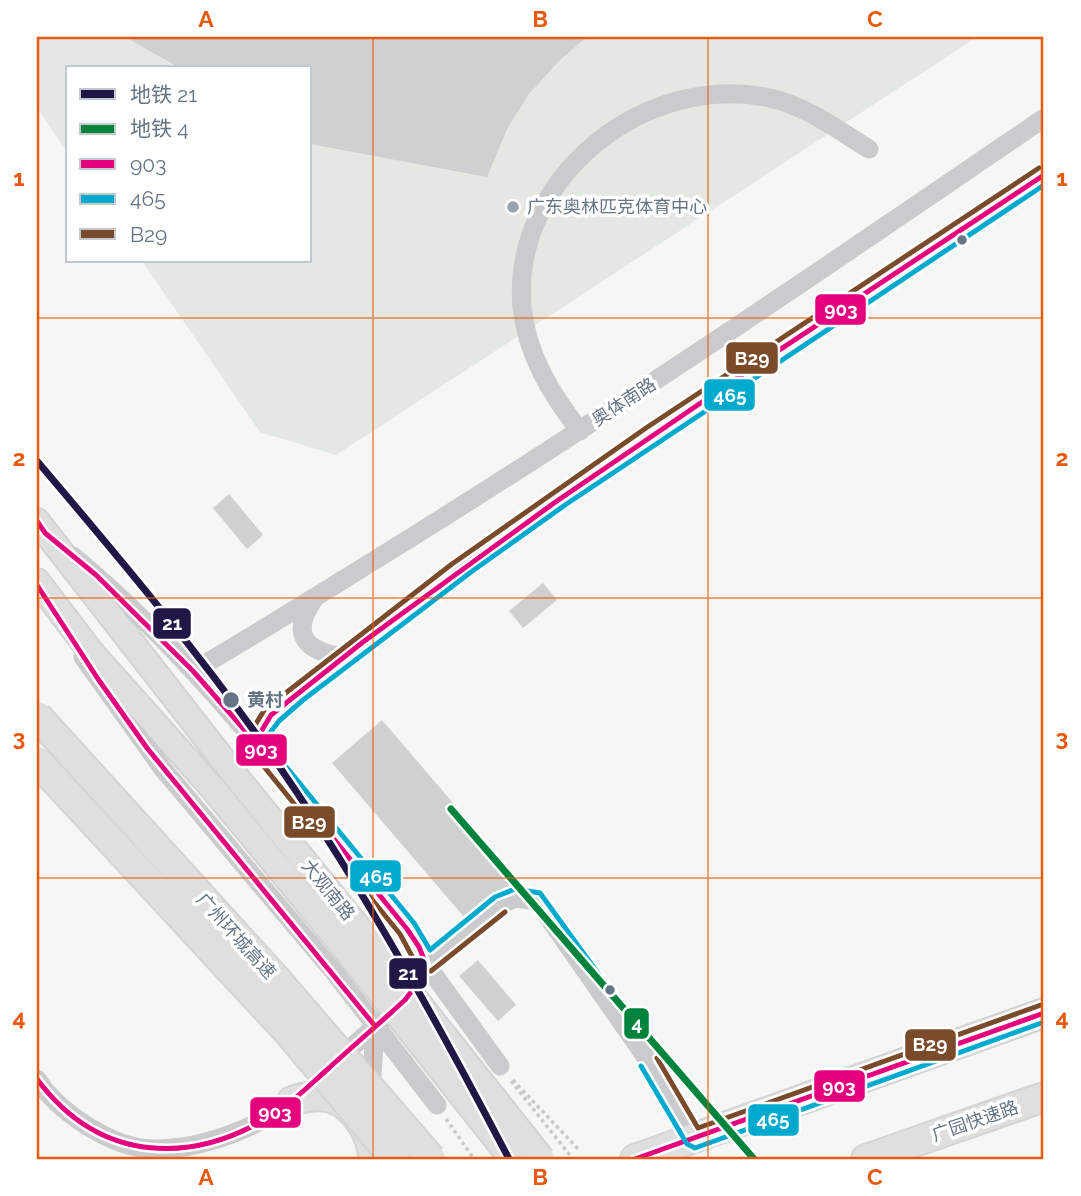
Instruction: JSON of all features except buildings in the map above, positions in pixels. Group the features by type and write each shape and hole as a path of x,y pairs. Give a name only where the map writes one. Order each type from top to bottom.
{"highway":[{"path":"37,700 275,978"},
{"name":"广州环城高速","path":"37,716 275,978 431,1159"},
{"name":"广州环城高速","path":"37,761 289,1033 367,1136 395,1159"},
{"path":"37,777 280,1026 367,1136"},
{"path":"635,1159 1044,1013"},
{"path":"292,1101 308,1096 334,1098 351,1111 367,1136"},
{"name":"广园快速路","path":"866,1159 1044,1097"}],"main road":[{"name":"大观南路","path":"41,527 230,769 512,1159"},
{"name":"大观南路","path":"37,583 91,652 356,944 542,1159"}],"street":[{"path":"580,431 554,398 538,368 522,307 528,245 538,215 557,183 585,152 617,127 657,106 695,96 732,94 771,98 816,116 869,149"},
{"name":"奥体南路","path":"193,671 580,431 1044,118"},
{"path":"255,742 271,715 466,565 560,498 1044,175"},
{"path":"41,527 96,575 193,671 255,742 407,929 426,964 499,1066"},
{"path":"37,583 70,639 163,769 334,972 437,1105"},
{"path":"314,598 303,615 300,630 305,640 317,649 345,657"},
{"path":"37,1079 61,1108 85,1124 116,1141 150,1149 177,1147 248,1128 277,1113 292,1101 405,1000 420,980 426,964 499,905 516,898 537,901 661,1079 694,1139"},
{"path":"367,1136 375,1026"}],"path":[{"path":"499,1066 573,1159"},
{"path":"499,1066 580,1151"},
{"path":"437,1105 474,1159"}],"shaded area":[{"name":"广东奥林匹克体育中心","path":"37,37 977,37 336,455 260,432 143,262 312,262 312,66 66,66 66,150 37,108"}],"metro line":[{"name":"21","path":"37,461 193,650 281,769 343,863 401,960 509,1159"},
{"name":"4","path":"451,809 754,1159"}],"transit line":[{"name":"B29","path":"505,912 431,971 420,971 400,934 248,747 247,738 265,709 452,564 646,428 1039,168"},
{"name":"903","path":"255,742 271,715 363,642 554,503 1044,175"},
{"name":"465","path":"631,1019 540,893 515,889 495,897 430,950 414,923 265,741 266,738 279,721 303,700 471,572 565,505 1044,185"},
{"name":"903","path":"37,521 45,533 96,575 193,671 255,742 407,929 426,964 420,980 405,1000 293,1100 248,1129 215,1141 182,1148 150,1148 119,1141 90,1128 62,1107 37,1079"},
{"name":"903","path":"37,585 147,748 375,1026"},
{"name":"B29","path":"657,1058 698,1128 1041,1005"},
{"name":"903","path":"635,1159 1044,1013"},
{"name":"465","path":"641,1066 687,1144 695,1148 1044,1022"}],"place":[{"name":"广东奥林匹克体育中心","path":"513,207"},
{"name":"黄村","path":"231,700"}]}
